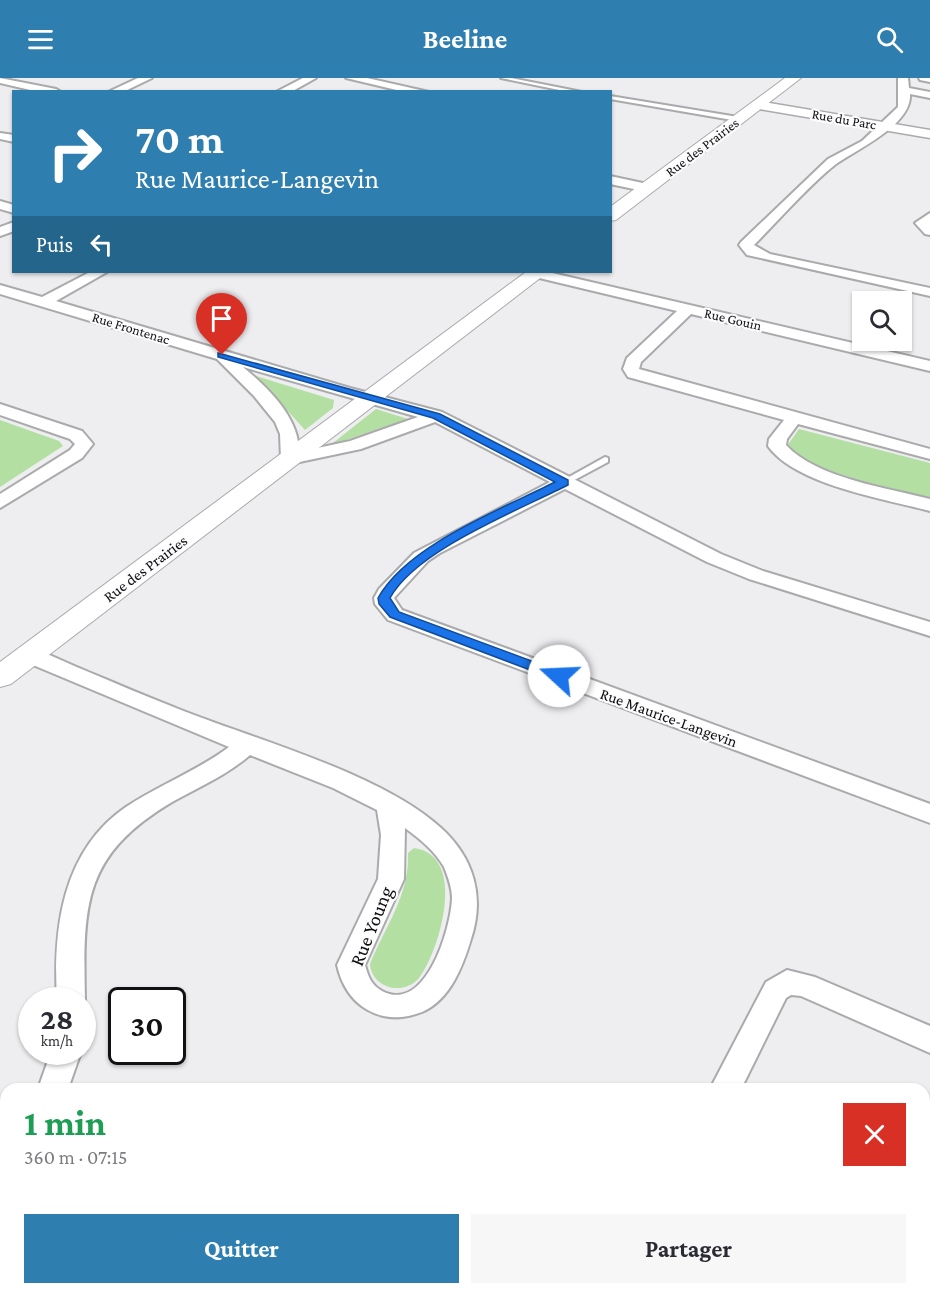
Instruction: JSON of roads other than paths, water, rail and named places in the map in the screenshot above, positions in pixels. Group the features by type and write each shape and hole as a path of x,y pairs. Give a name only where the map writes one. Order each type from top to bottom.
{"main road":[{"name":"Rue des Prairies","path":"612,215 794,78"},
{"name":"Rue des Prairies","path":"0,677 536,273"}],"street":[{"path":"118,90 147,78"},
{"path":"285,90 311,78"},
{"path":"351,78 414,90"},
{"path":"903,78 905,105 866,143 832,162 750,239 747,247 752,252 766,257 930,292"},
{"path":"924,78 930,79"},
{"path":"0,80 47,90"},
{"path":"903,90 930,95"},
{"name":"Rue du Parc","path":"758,105 930,134"},
{"path":"612,180 648,188"},
{"path":"930,217 922,223 930,231"},
{"path":"42,302 98,273"},
{"name":"Rue Gouin","path":"541,273 930,366"},
{"name":"Rue Frontenac","path":"0,289 436,416 677,542 734,567 930,629"},
{"path":"688,309 633,361 631,369 634,374 930,454"},
{"path":"208,351 239,371 284,422 289,433 290,459"},
{"path":"0,409 75,435 84,444 76,454 0,502"},
{"name":"Rue des Prairies","path":"290,459 355,445 436,416"},
{"path":"794,418 778,439 777,446 796,464 824,475 930,505"},
{"name":"Rue Maurice-Langevin","path":"564,482 421,557 386,593 384,598 389,610 394,615 930,814"},
{"name":"Rue Young","path":"29,655 342,782 419,822 442,844 457,870 465,897 461,924 443,977 424,997 395,1006 367,998 357,989 352,978 351,965 391,879 394,835 389,807"},
{"path":"71,987 69,940 73,908 80,878 96,853 116,829 136,812 224,765 247,745"},
{"path":"728,1083 776,990 787,982 805,985 930,1040"},
{"path":"55,1083 61,1065"}],"lane":[{"path":"503,78 569,90"},
{"path":"612,97 738,119"},
{"path":"564,482 605,460"}]}
